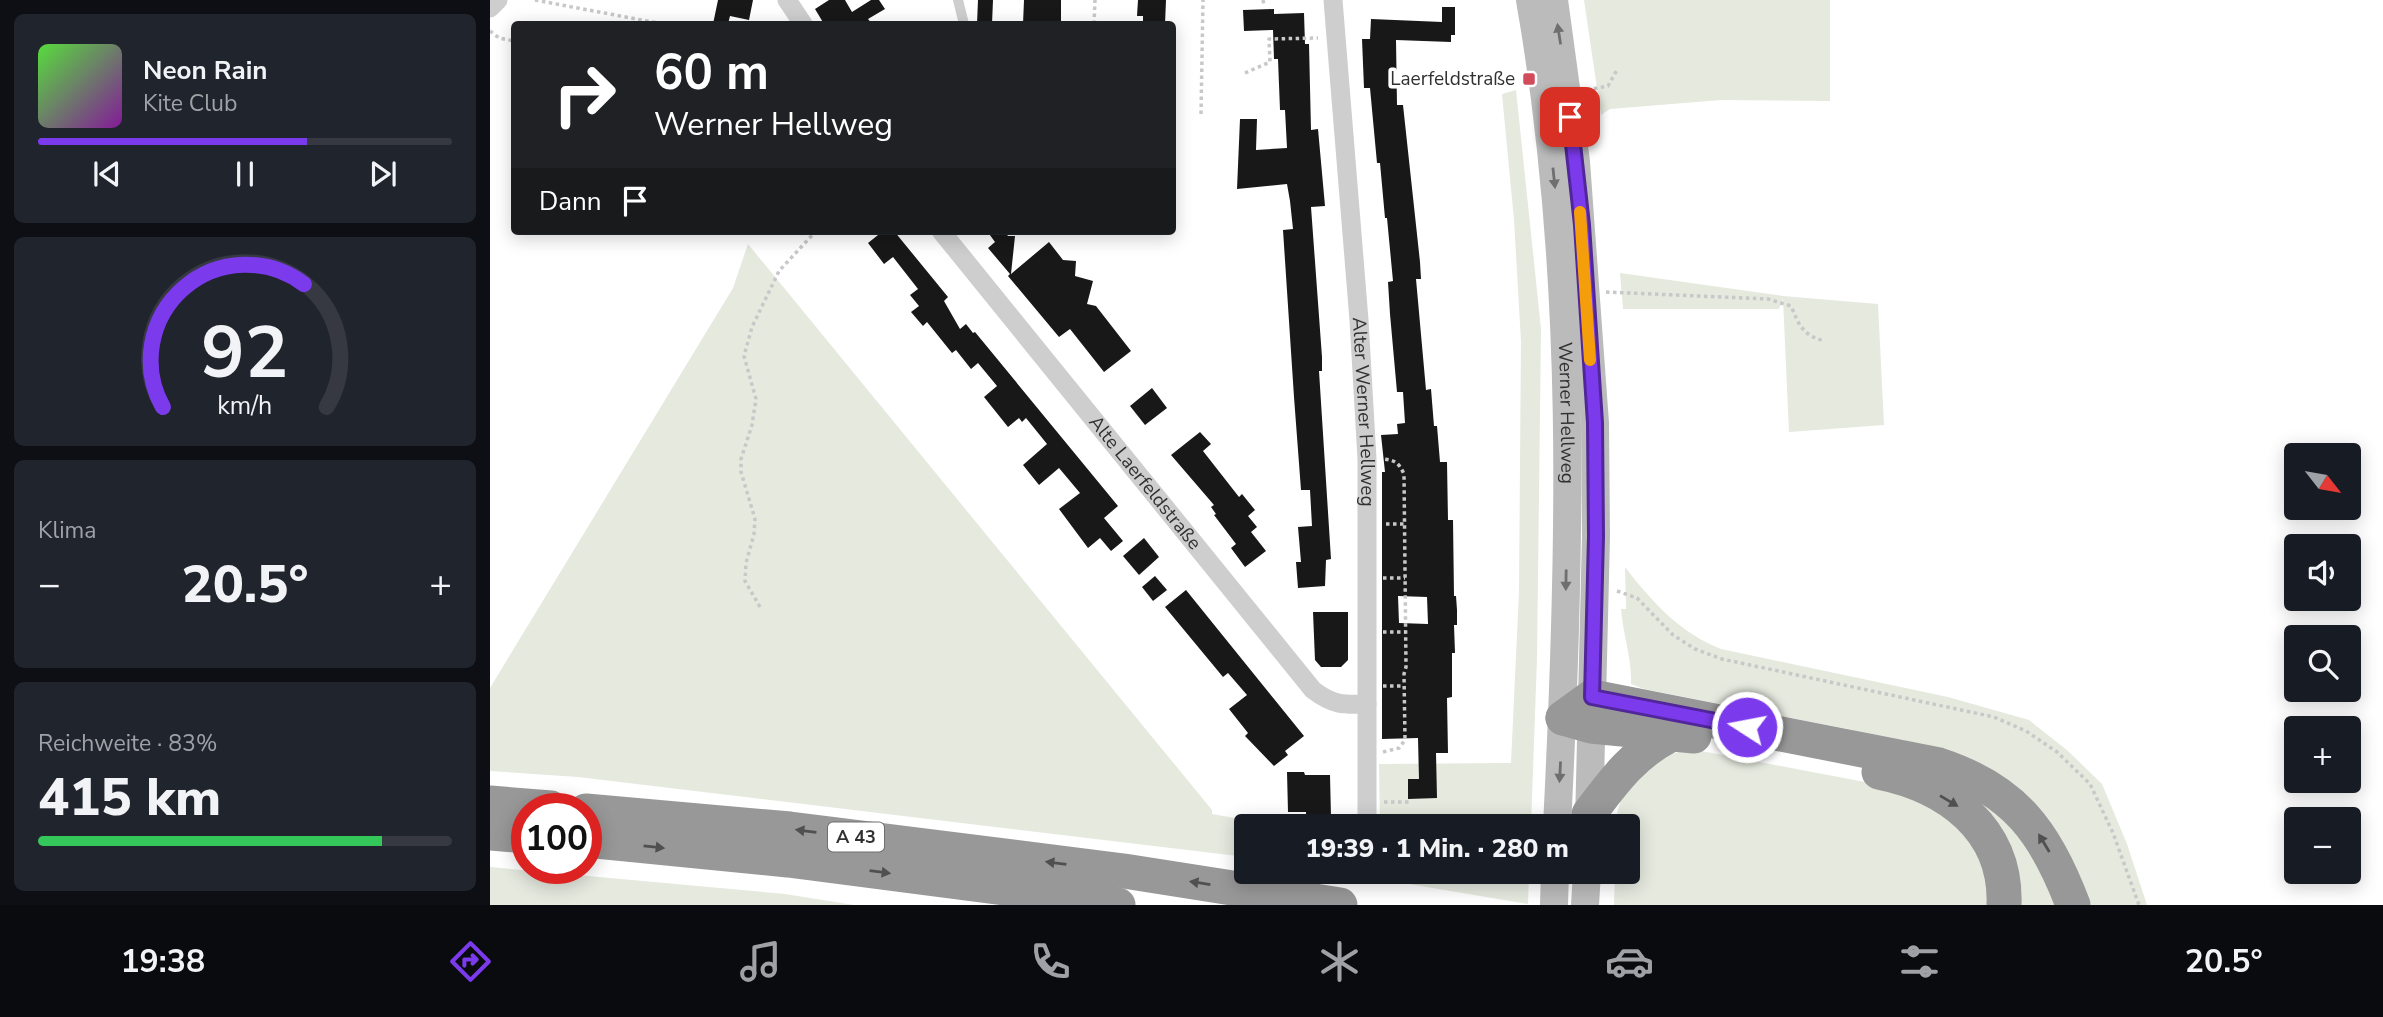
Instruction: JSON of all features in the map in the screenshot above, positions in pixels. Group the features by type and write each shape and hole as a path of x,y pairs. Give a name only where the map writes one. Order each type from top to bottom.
{"highway":[{"path":"1582,714 1670,735 1702,736 1918,783 1955,804 1983,829 1993,845 2001,870 2004,905"},
{"path":"1582,714 1939,765 1966,774 2011,803 2029,821 2045,842 2073,905"},
{"path":"1581,814 1628,764 1650,745 1670,735"},
{"path":"490,803 511,805"},
{"name":"A 43","path":"602,812 790,829 1124,871 1340,905"},
{"path":"490,833 511,835"},
{"name":"A 43","path":"602,843 788,860 1118,905"}],"main road":[{"name":"Werner Hellweg","path":"1530,0 1543,76 1557,207 1582,714"},
{"name":"Werner Hellweg","path":"1554,0 1579,200 1595,423 1595,583 1574,814"}],"street":[{"path":"490,8 498,0"},
{"path":"788,0 801,21"},
{"name":"Alter Werner Hellweg","path":"1333,0 1359,320 1367,459 1367,814"},
{"name":"Alte Laerfeldstraße","path":"944,235 1313,690 1329,702 1367,704"}],"lane":[{"path":"958,0 963,21"}],"path":[{"path":"535,0 647,21"},
{"path":"1094,21 1095,0"},
{"path":"1201,114 1203,0"},
{"path":"490,31 499,38 511,40"},
{"path":"1245,74 1270,62 1269,39 1335,37"},
{"path":"1567,94 1608,86 1618,68"},
{"path":"760,607 746,582 746,563 755,519 741,472 741,459 752,425 756,399 744,356 752,327 779,271 812,235"},
{"path":"1586,291 1768,299 1791,306 1801,330 1813,338 1825,341"},
{"path":"1367,459 1393,460 1400,465 1404,474 1406,632 1405,740 1399,748 1390,752 1367,753"},
{"path":"1385,524 1405,524"},
{"path":"1385,578 1405,578"},
{"path":"1595,583 1637,598 1673,635 1695,649 1722,659 1994,717 2026,731 2057,752 2090,784 2113,833 2139,905"},
{"path":"1385,632 1406,632"},
{"path":"1384,686 1404,686"},
{"path":"1390,802 1409,802"}],"shaded area":[{"path":"1584,0 1830,0 1830,101 1721,100 1610,109 1601,115"},
{"path":"1516,90 1541,329 1537,658 1531,814 1380,814 1379,764 1511,763 1519,592 1521,341 1514,220 1502,94"},
{"path":"748,244 1212,810 1212,814 1234,818 1234,856 578,777 490,771 490,688 733,288"},
{"path":"1620,273 1783,296 1878,304 1884,425 1789,432 1783,299 1779,309 1623,309"},
{"path":"1625,567 1668,615 1692,634 1721,649 1948,697 2029,720 2068,751 2102,784 2127,844 2147,905 2083,905 2051,836 1853,730 1644,689 1631,684 1621,609 1626,609"},
{"path":"1696,750 1886,786 1965,821 1995,905 1614,905 1615,884 1640,884 1640,814 1618,814 1623,796 1631,783 1652,763 1681,752"},
{"path":"1965,795 2006,811 2062,905 2015,905"},
{"path":"490,867 511,869 511,884 602,884 602,877 785,894 854,905 490,905"},
{"path":"1409,884 1529,884 1528,904"}],"building":[{"path":"718,0 753,0 749,20 730,16 729,21 714,21"},
{"path":"829,0 845,0 852,12 871,0 879,0 885,9 868,19 870,21 822,21 815,9"},
{"path":"978,0 993,0 992,21 977,21"},
{"path":"1024,0 1061,0 1061,21 1023,21"},
{"path":"1138,0 1166,0 1165,21 1143,21 1143,16 1137,16"},
{"path":"1442,7 1455,7 1455,35 1451,35 1451,42 1396,40 1397,105 1403,105 1420,262 1421,279 1416,279 1426,390 1431,389 1440,462 1447,462 1448,520 1453,520 1454,596 1457,610 1457,625 1454,625 1455,653 1452,653 1452,697 1447,698 1448,753 1436,753 1437,798 1408,799 1408,779 1419,779 1418,738 1382,739 1382,472 1385,472 1381,435 1398,434 1397,424 1405,423 1403,392 1397,392 1390,314 1388,282 1393,281 1387,218 1380,163 1377,163 1370,88 1364,88 1362,39 1370,39 1371,19 1442,22","holes":["1398,596 1427,597 1428,624 1399,623"]},
{"path":"1274,9 1274,14 1304,13 1305,44 1309,44 1311,130 1318,129 1325,206 1311,207 1322,357 1322,371 1319,371 1331,559 1326,560 1325,586 1298,588 1296,562 1301,562 1298,527 1312,526 1310,490 1301,490 1294,397 1283,230 1293,229 1290,201 1287,184 1237,189 1240,119 1257,119 1256,150 1287,148 1285,110 1280,110 1278,59 1274,59 1273,30 1244,31 1243,10"},
{"path":"878,235 897,235 948,297 944,301 960,329 966,324 975,332 1118,506 1104,518 1123,541 1111,551 1100,538 1088,548 1059,509 1080,493 1059,468 1039,485 1023,465 1047,444 1026,418 1022,422 1019,418 1008,427 984,397 997,386 978,363 971,369 956,350 952,353 927,322 923,326 911,312 919,306 910,295 918,289 893,257 884,264 868,243"},
{"path":"990,235 1015,236 1011,274 1049,242 1063,260 1076,261 1075,276 1093,281 1087,304 1096,306 1131,351 1104,372 1070,329 1059,337 988,248 995,242"},
{"path":"1152,388 1167,408 1145,425 1130,406"},
{"path":"1200,432 1211,444 1203,451 1239,497 1242,494 1255,510 1248,516 1257,527 1251,532 1266,551 1245,567 1231,548 1236,544 1214,515 1216,514 1211,507 1214,505 1171,455"},
{"path":"1144,538 1159,557 1139,575 1123,556"},
{"path":"1155,576 1167,590 1153,601 1142,587"},
{"path":"1186,590 1304,736 1285,751 1288,755 1274,766 1245,736 1248,733 1229,709 1247,695 1228,673 1223,677 1165,607"},
{"path":"1313,612 1348,612 1348,660 1341,667 1321,667 1315,660"},
{"path":"1287,772 1330,775 1331,814 1288,812"}],"slow traffic":[{"path":"1580,212 1590,360"}],"place":[{"name":"Laerfeldstraße","path":"1529,79"}],"route":[{"path":"1570,117 1582,225 1595,423 1596,536 1592,697 1747,727"}]}
